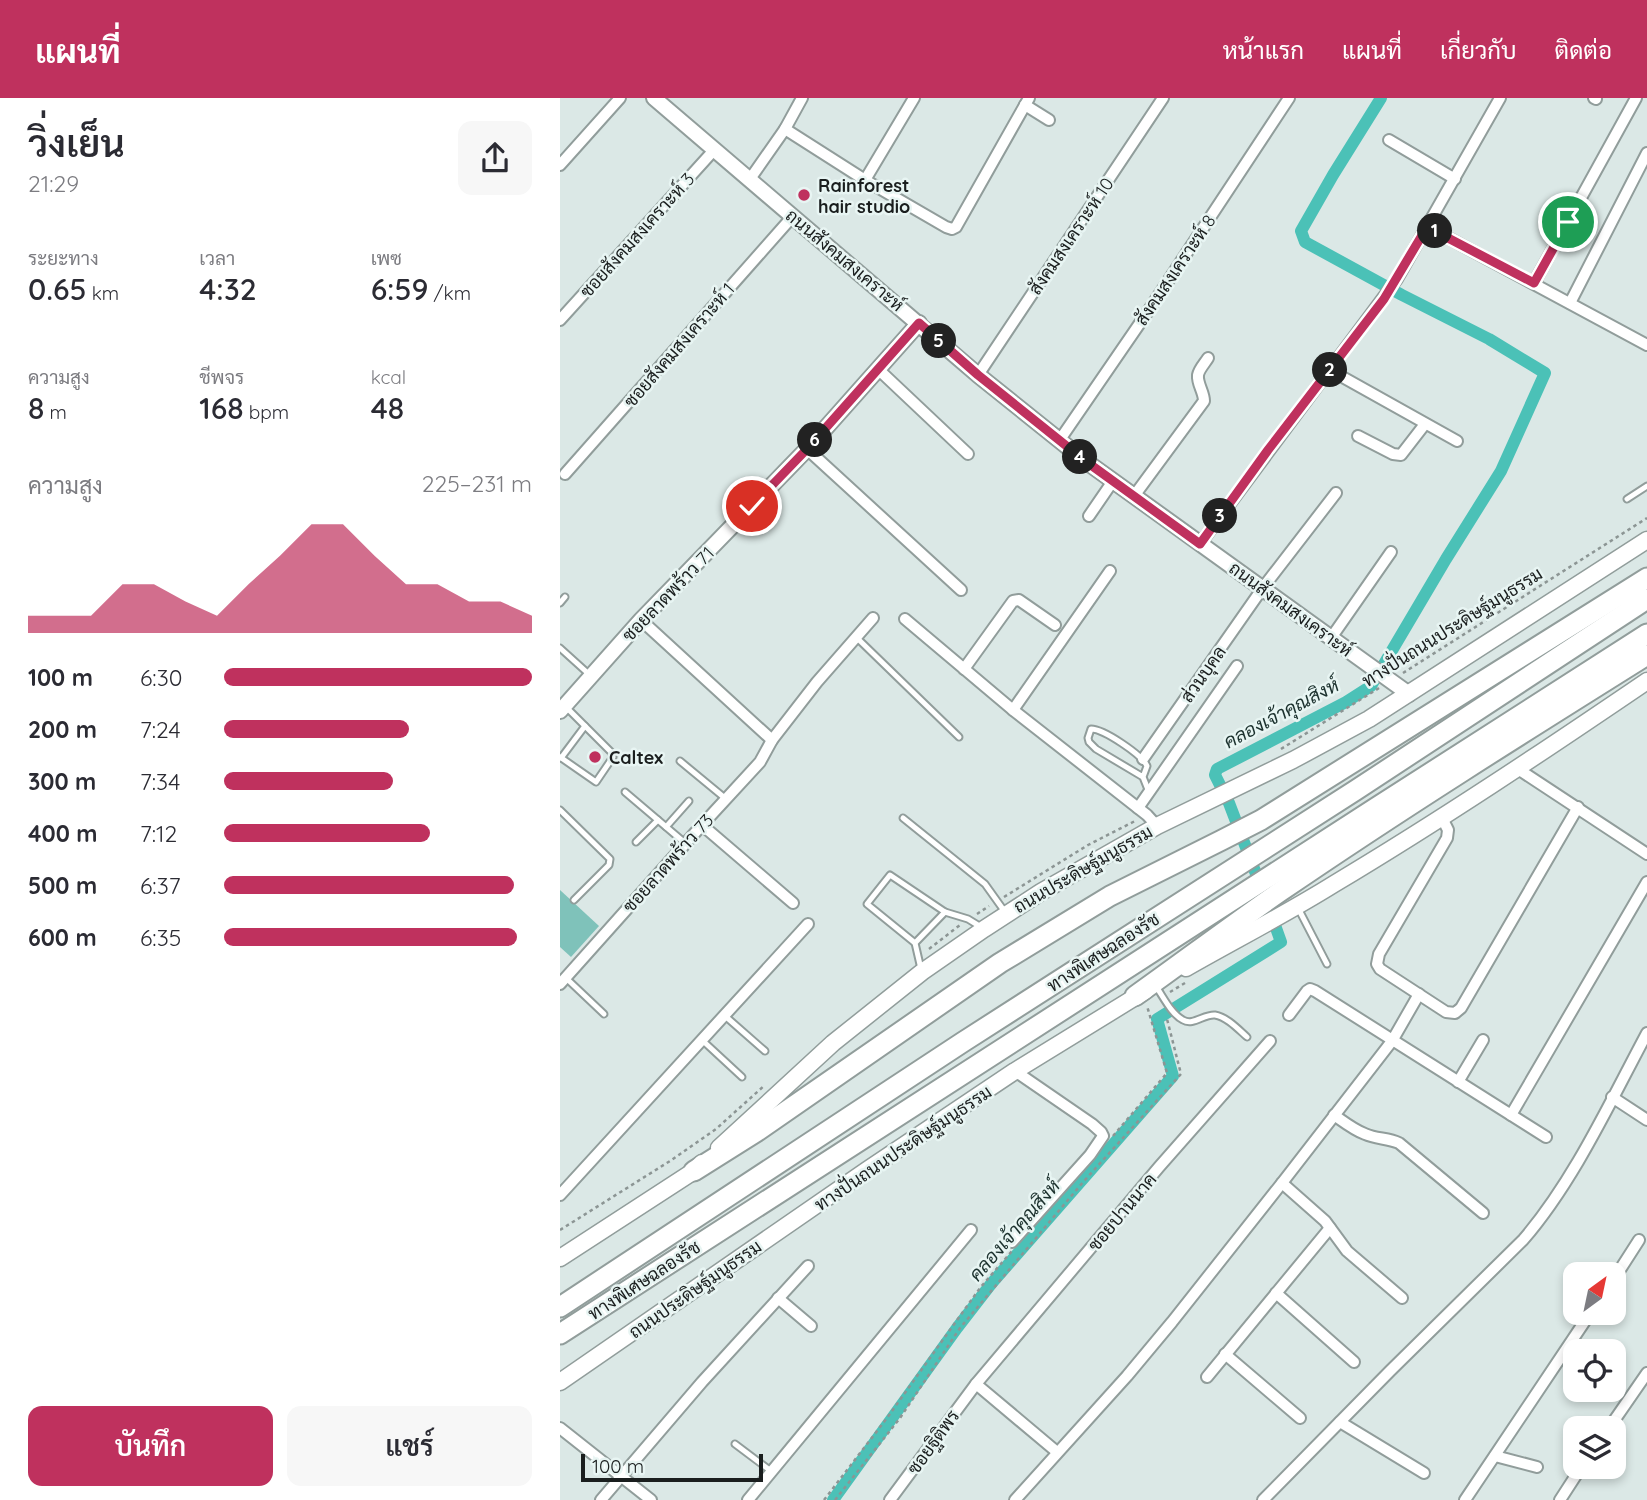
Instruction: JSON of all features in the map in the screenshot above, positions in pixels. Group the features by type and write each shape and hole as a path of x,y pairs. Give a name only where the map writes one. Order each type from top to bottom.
{"highway":[{"path":"694,1171 767,1125 1000,962 1110,896 1261,820 1647,578"},
{"name":"ทางพิเศษฉลองรัช","path":"560,1307 963,1042 1356,790 1647,599"},
{"name":"ทางพิเศษฉลองรัช","path":"560,1334 1647,634"},
{"path":"1141,1001 1261,916 1396,814 1647,655"}],"main road":[{"name":"ถนนสังคมสงเคราะห์","path":"654,98 1059,441 1409,694"},
{"name":"ซอยลาดพร้าว 71","path":"562,708 641,620 807,449 919,323"},
{"name":"ถนนประดิษฐ์มนูธรรม","path":"560,1258 694,1171 833,1043 922,972 1007,914 1157,826 1333,740 1647,540"},
{"name":"ถนนประดิษฐ์มนูธรรม","path":"562,1381 1015,1070 1159,991 1261,916 1299,911 1518,769 1647,681"}],"street":[{"path":"560,165 620,98"},
{"path":"750,179 785,129 802,98"},
{"path":"865,180 914,98"},
{"name":"สังคมสงเคราะห์ 10","path":"978,375 1163,98"},
{"name":"สังคมสงเคราะห์ 8","path":"1059,441 1289,98"},
{"path":"1200,544 1384,299 1500,98"},
{"path":"1534,283 1636,98"},
{"path":"785,129 865,180 952,229 1027,102 1049,120"},
{"path":"1389,140 1455,179"},
{"name":"ซอยสังคมสงเคราะห์ 3","path":"560,320 715,149"},
{"path":"1570,303 1647,153"},
{"name":"ซอยสังคมสงเคราะห์ 1","path":"565,474 793,216"},
{"path":"1427,227 1647,345"},
{"path":"1135,496 1204,401 1198,377 1208,358"},
{"path":"878,370 968,454"},
{"path":"1330,370 1457,441"},
{"path":"1358,436 1393,454 1401,455 1424,424"},
{"path":"807,449 961,590"},
{"path":"1089,516 1113,481"},
{"name":"ส่วนบุคล","path":"1143,759 1262,589 1336,493"},
{"path":"1331,638 1391,552"},
{"path":"1013,710 1110,572"},
{"path":"964,669 1013,601 1019,600 1055,625"},
{"name":"ซอยลาดพร้าว 73","path":"563,981 760,762 772,740 817,682 873,618"},
{"path":"905,619 1157,826"},
{"path":"641,620 772,740"},
{"path":"1138,808 1237,667"},
{"path":"1518,769 1647,854"},
{"path":"1442,818 1448,830 1447,838 1379,954 1377,964 1380,969 1446,1012 1455,1013 1461,1008 1578,807"},
{"path":"702,825 793,903"},
{"path":"1511,1115 1647,882"},
{"path":"560,1195 808,924"},
{"path":"1289,1015 1307,990 1315,991 1546,1137"},
{"path":"1015,1500 1127,1376 1282,1183 1392,1041 1419,995"},
{"path":"1263,1500 1540,1220 1573,1168 1647,1033"},
{"path":"1458,1082 1483,1040"},
{"name":"ซอยปานนาค","path":"976,1384 1159,1167 1270,1041"},
{"path":"1013,1245 1090,1155 1102,1136 1092,1124 1015,1070"},
{"path":"1612,1097 1647,1120"},
{"path":"1334,1115 1362,1133 1399,1143 1483,1213"},
{"path":"1282,1183 1315,1211 1347,1251 1402,1298"},
{"path":"1206,1377 1330,1228"},
{"path":"748,1500 971,1230"},
{"path":"1625,1262 1639,1240"},
{"path":"601,1500 808,1266"},
{"path":"1276,1293 1354,1362"},
{"path":"778,1298 811,1326"},
{"path":"1465,1500 1582,1325"},
{"path":"1225,1354 1300,1418"},
{"path":"1617,1416 1647,1373"},
{"path":"976,1384 1057,1452"},
{"name":"ซอยฐิติพร","path":"890,1500 976,1384"},
{"path":"1340,1422 1424,1473"},
{"path":"560,1428 651,1500"},
{"path":"1495,1456 1537,1467"},
{"path":"1560,1500 1574,1479"}],"lane":[{"path":"1627,499 1647,486"},
{"path":"560,603 565,597"},
{"path":"856,637 959,737"},
{"path":"560,648 591,677"},
{"path":"562,708 585,726 612,754 598,780 594,782 560,757 585,726"},
{"path":"1143,777 1147,766 1143,759 1103,732 1091,729 1089,742 1143,777 1149,792"},
{"path":"680,761 726,799"},
{"path":"625,792 685,844"},
{"path":"666,827 689,801"},
{"path":"560,810 610,859 609,865 574,900"},
{"path":"903,818 985,884 1007,914"},
{"path":"636,842 658,820"},
{"path":"922,972 915,943 867,904 890,875 945,912 968,919 985,929"},
{"path":"1299,911 1327,964"},
{"path":"915,943 945,912"},
{"path":"563,981 604,1014"},
{"path":"1159,991 1178,1017 1187,1022 1213,1015 1226,1020 1247,1037"},
{"path":"724,1015 765,1051"},
{"path":"702,1040 742,1077"},
{"path":"560,1443 570,1436"},
{"path":"735,1444 771,1471"}],"path":[{"name":"ทางปั่นถนนประดิษฐ์มนูธรรม","path":"1278,751 1386,678 1647,518"},
{"path":"1112,1137 1167,1073 1141,1001 1159,991 1186,983"},
{"path":"835,1500 900,1418 960,1328 1084,1181 1181,1074 1167,1019"},
{"path":"824,1500 1013,1245"}],"shaded area":[{"path":"560,890 599,926 571,957 560,947"}],"waterway":[{"name":"คลองเจ้าคุณสิงห์","path":"1261,887 1229,803 1215,775 1217,769 1346,702 1371,686 1501,471 1545,373 1489,339 1305,242 1301,231 1381,98"},
{"name":"คลองเจ้าคุณสิงห์","path":"833,1500 991,1284 1173,1076 1157,1019 1281,942 1271,914"}],"place":[{"name":"Rainforest hair studio","path":"804,195"},
{"name":"Caltex","path":"595,757"}],"route":[{"path":"752,506 807,449 919,323 978,375 1084,460 1200,544 1384,299 1427,227 1534,283 1568,222"}]}
